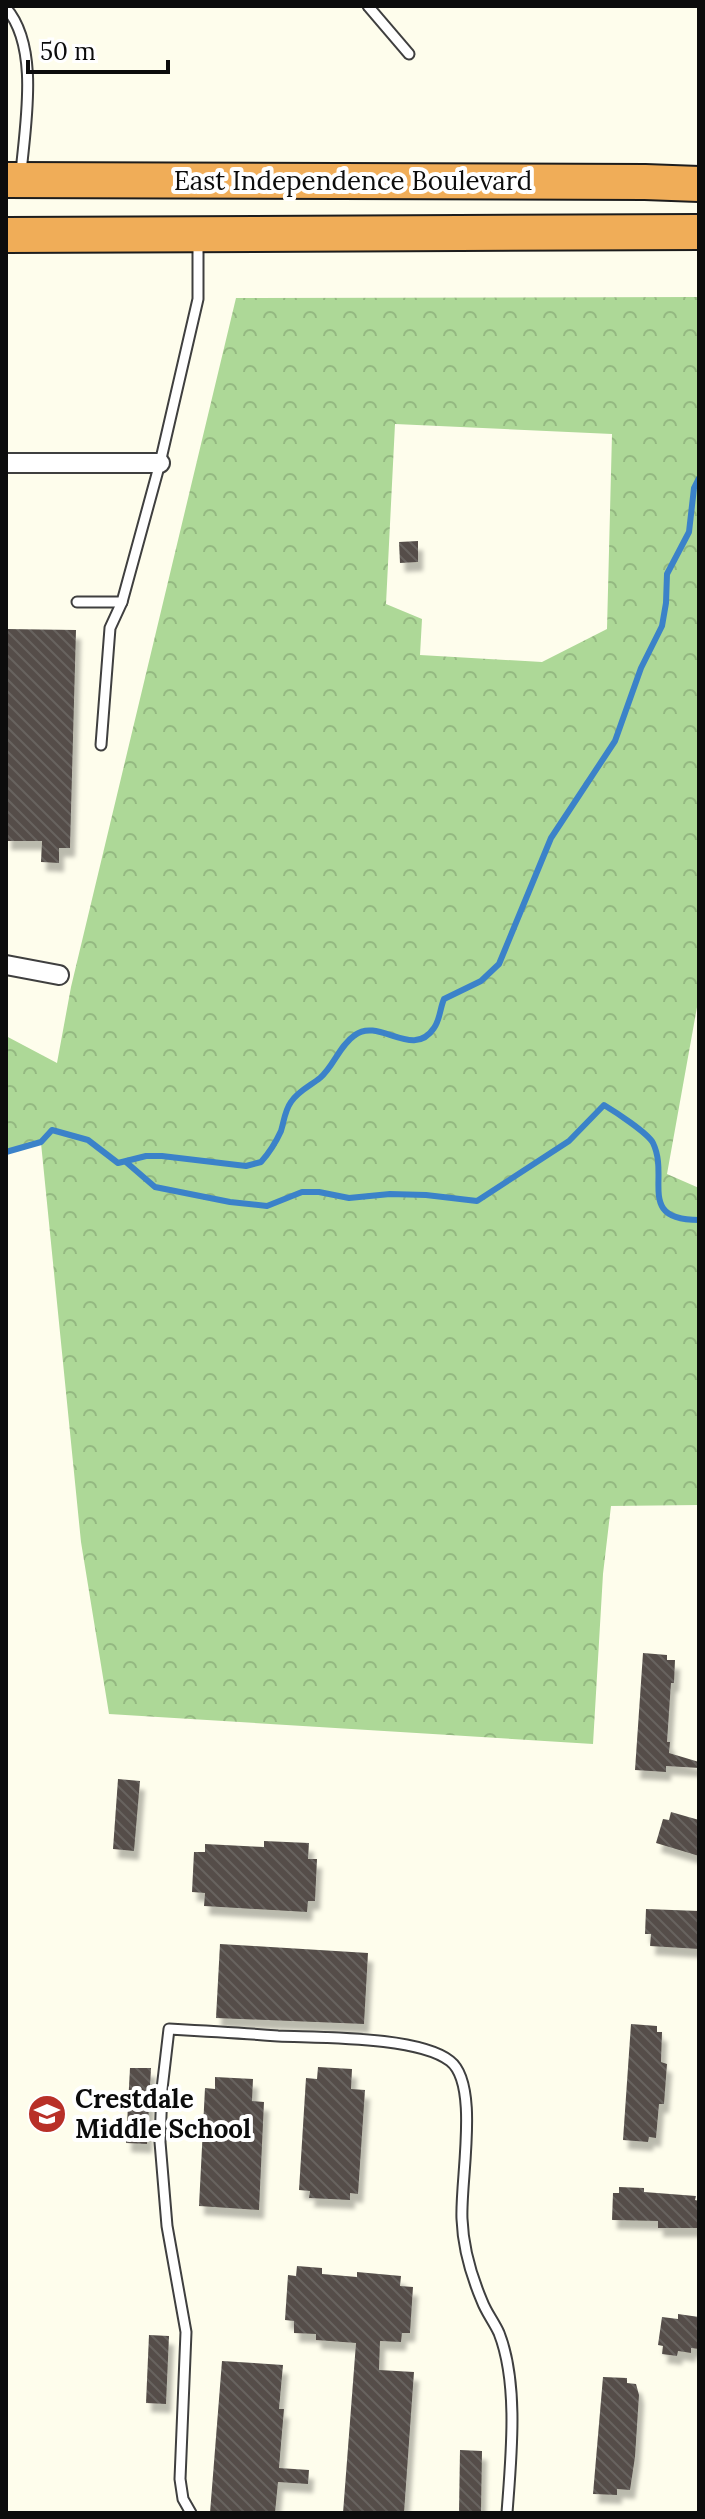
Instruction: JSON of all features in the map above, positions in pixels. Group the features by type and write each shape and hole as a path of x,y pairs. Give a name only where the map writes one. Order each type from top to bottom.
{"highway":[{"name":"East Independence Boulevard","path":"13,180 699,181"},
{"name":"East Independence Boulevard","path":"6,235 699,232"}],"street":[{"path":"6,463 160,463"},
{"path":"6,965 59,975"}],"lane":[{"path":"368,6 409,54"},
{"path":"6,8 22,37 26,60 27,99 13,180"},
{"path":"101,745 110,628 122,602 160,463 198,299 198,233"},
{"path":"77,602 122,602"},
{"path":"191,2513 183,2499 180,2479 186,2332 169,2240 161,2164 162,2089 169,2029 358,2040 421,2048 452,2062 461,2074 466,2089 467,2110 461,2216 464,2245 482,2302 499,2334 511,2397 507,2513"}],"green space":[{"path":"699,297 699,996 667,1174 699,1188 699,1505 611,1506 603,1574 593,1744 109,1714 81,1542 41,1143 6,1152 6,1036 57,1063 71,987 236,298","holes":["395,424 612,434 607,629 542,662 420,655 422,619 386,604"]}],"building":[{"path":"418,541 418,562 400,563 399,542"},
{"path":"6,629 76,630 70,848 59,848 59,863 41,862 42,841 6,841"},
{"path":"643,1653 667,1655 667,1660 675,1660 667,1742 670,1742 669,1753 699,1762 699,1768 666,1766 666,1772 635,1770"},
{"path":"118,1779 140,1781 134,1851 113,1849"},
{"path":"671,1812 699,1820 699,1856 656,1843 663,1819 669,1820"},
{"path":"264,1841 309,1843 308,1859 317,1859 315,1901 308,1901 307,1912 204,1906 205,1893 192,1892 194,1852 205,1852 205,1844 264,1847"},
{"path":"646,1909 699,1911 699,1949 650,1946 651,1934 645,1934"},
{"path":"220,1944 368,1953 364,2024 216,2018"},
{"path":"631,2024 657,2026 657,2032 662,2032 661,2062 667,2064 664,2104 659,2104 656,2138 649,2137 648,2142 623,2140"},
{"path":"318,2067 352,2069 351,2089 365,2090 358,2194 350,2193 350,2200 309,2198 310,2191 299,2190 306,2078 317,2079"},
{"path":"130,2068 151,2068 147,2144 126,2143"},
{"path":"215,2077 253,2079 252,2101 264,2102 259,2210 199,2206 205,2088 215,2089"},
{"path":"619,2187 696,2196 695,2200 699,2201 699,2228 658,2228 658,2221 612,2220 613,2193 619,2193"},
{"path":"297,2266 322,2268 322,2274 357,2277 357,2272 401,2276 400,2286 413,2287 410,2333 402,2333 401,2342 380,2341 379,2370 414,2372 404,2513 343,2513 356,2343 316,2340 316,2334 294,2333 294,2321 285,2320 288,2275 296,2276"},
{"path":"678,2314 699,2317 699,2349 691,2348 691,2353 678,2351 677,2356 662,2354 663,2346 658,2345 662,2317 678,2319"},
{"path":"149,2335 169,2336 166,2404 146,2403"},
{"path":"222,2361 283,2365 279,2409 284,2409 279,2468 309,2470 308,2484 278,2482 275,2513 210,2513"},
{"path":"603,2377 627,2378 627,2383 636,2384 639,2395 630,2490 617,2489 617,2495 593,2494"},
{"path":"460,2450 482,2451 481,2513 459,2513"}],"waterway":[{"path":"6,1152 41,1142 52,1130 88,1140 118,1163 146,1156 246,1166 261,1162 279,1135 287,1108 294,1098 325,1073 355,1035 375,1031 406,1040 426,1037 436,1025 444,999 481,981 499,964 551,838 615,741 641,668 662,626 667,574 689,532 694,488 699,478"},
{"path":"126,1162 155,1187 230,1202 267,1206 302,1192 349,1198 390,1194 477,1201 569,1141 604,1105 638,1128 653,1143 661,1205 668,1213 680,1218 699,1220"}],"place":[{"name":"Crestdale Middle School","path":"47,2114"}]}
